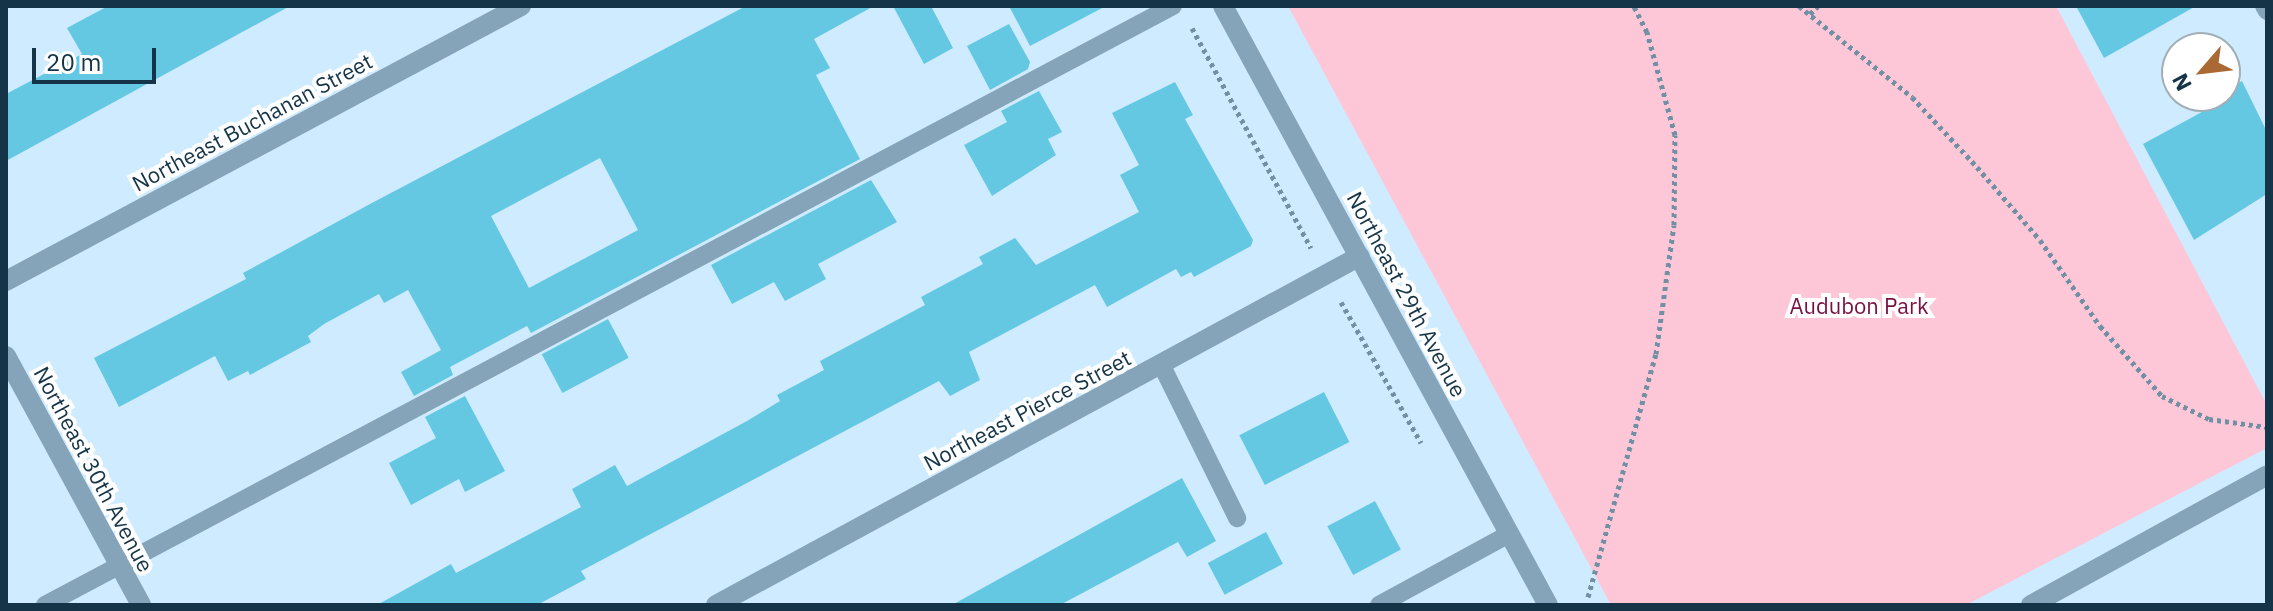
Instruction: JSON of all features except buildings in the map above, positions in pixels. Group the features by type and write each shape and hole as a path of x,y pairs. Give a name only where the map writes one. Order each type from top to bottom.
{"street":[{"name":"Northeast Buchanan Street","path":"6,281 521,6"},
{"name":"Northeast 29th Avenue","path":"1223,6 1548,605"},
{"name":"Northeast Pierce Street","path":"716,605 1360,256"},
{"name":"Northeast 30th Avenue","path":"6,356 141,605"},
{"path":"2031,605 2267,475"}],"lane":[{"path":"45,605 1173,6"},
{"path":"1161,364 1237,518"},
{"path":"1379,605 1509,534"}],"path":[{"path":"1588,597 1656,354 1674,225 1675,135 1647,32 1634,6"},
{"path":"1799,6 1912,97 2040,240 2100,326 2162,396 2209,419 2267,427"},
{"path":"1810,14 1818,6"},
{"path":"1188,19 1326,275 1427,453"}],"green space":[{"name":"Audubon Park","path":"1288,6 2056,6 2267,405 2267,448 1966,605 1611,605"}]}
